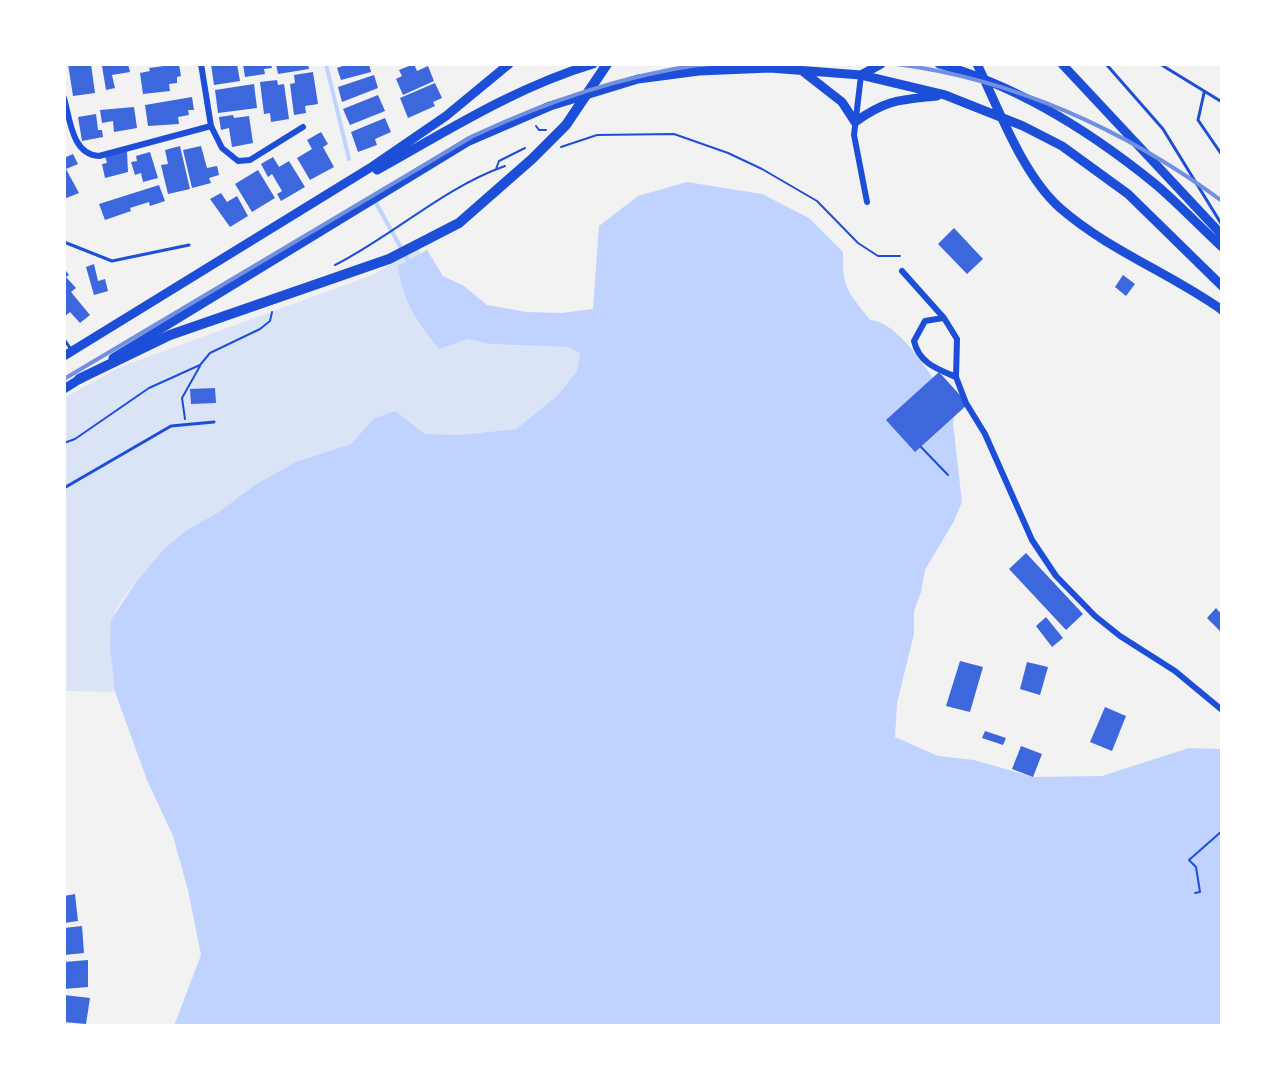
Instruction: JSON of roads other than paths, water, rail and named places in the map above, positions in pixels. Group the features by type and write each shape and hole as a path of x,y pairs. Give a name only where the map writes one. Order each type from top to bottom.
{"highway":[{"path":"79,379 170,335 389,259 459,223 566,125 607,64"}],"main road":[{"path":"374,169 509,64"},
{"path":"68,354 374,169 502,100 593,64"},
{"path":"861,75 881,64"},
{"path":"939,64 1013,93 1088,132 1157,185 1222,247"},
{"path":"977,64 1022,156 1058,206 1096,235 1222,310"},
{"path":"1062,64 1222,235"},
{"path":"800,69 842,102 855,122 892,100 945,95"},
{"path":"64,389 469,141 550,106 638,79 699,71 800,69 861,75 945,95 1023,126 1098,170 1128,194 1222,286"}],"street":[{"path":"201,64 211,126 222,148 238,161 250,160 303,127"},
{"path":"861,75 854,135 867,202"},
{"path":"64,98 78,144 90,155 99,156 211,126"},
{"path":"902,271 944,318 957,339 956,377 966,403 985,434 1032,540 1056,576 1095,616 1175,671 1222,710"},
{"path":"944,318 925,321 914,341 917,353 932,367 956,377"}],"lane":[{"path":"1106,64 1163,129 1222,225"},
{"path":"1160,64 1222,102"},
{"path":"1204,93 1198,120 1222,155"},
{"path":"64,242 112,261 189,245"},
{"path":"64,339 68,354"},
{"path":"64,488 171,426 214,422"}],"water":[{"path":"687,182 762,194 809,218 843,252 845,282 856,302 870,320 882,323 906,343 955,410 953,423 962,502 925,570 914,611 914,634 897,703 895,737 938,756 974,760 1033,777 1102,776 1189,748 1222,749 1222,1026 174,1026 201,955 173,836 147,780 115,692 110,646 111,620 136,582 164,549 187,530 296,462 351,444 373,419 395,411 425,434 459,435 516,429 558,395 577,371 580,353 568,347 489,344 467,339 439,349 412,310 403,290 398,266 427,250 443,276 464,286 487,305 527,312 561,313 593,309 599,226 638,196"}],"waterway":[{"path":"326,64 349,159"},
{"path":"376,203 410,264"}],"railway":[{"path":"64,379 473,136 586,91 643,75 704,64"},
{"path":"896,64 983,82 1068,112 1148,152 1222,201"}]}
